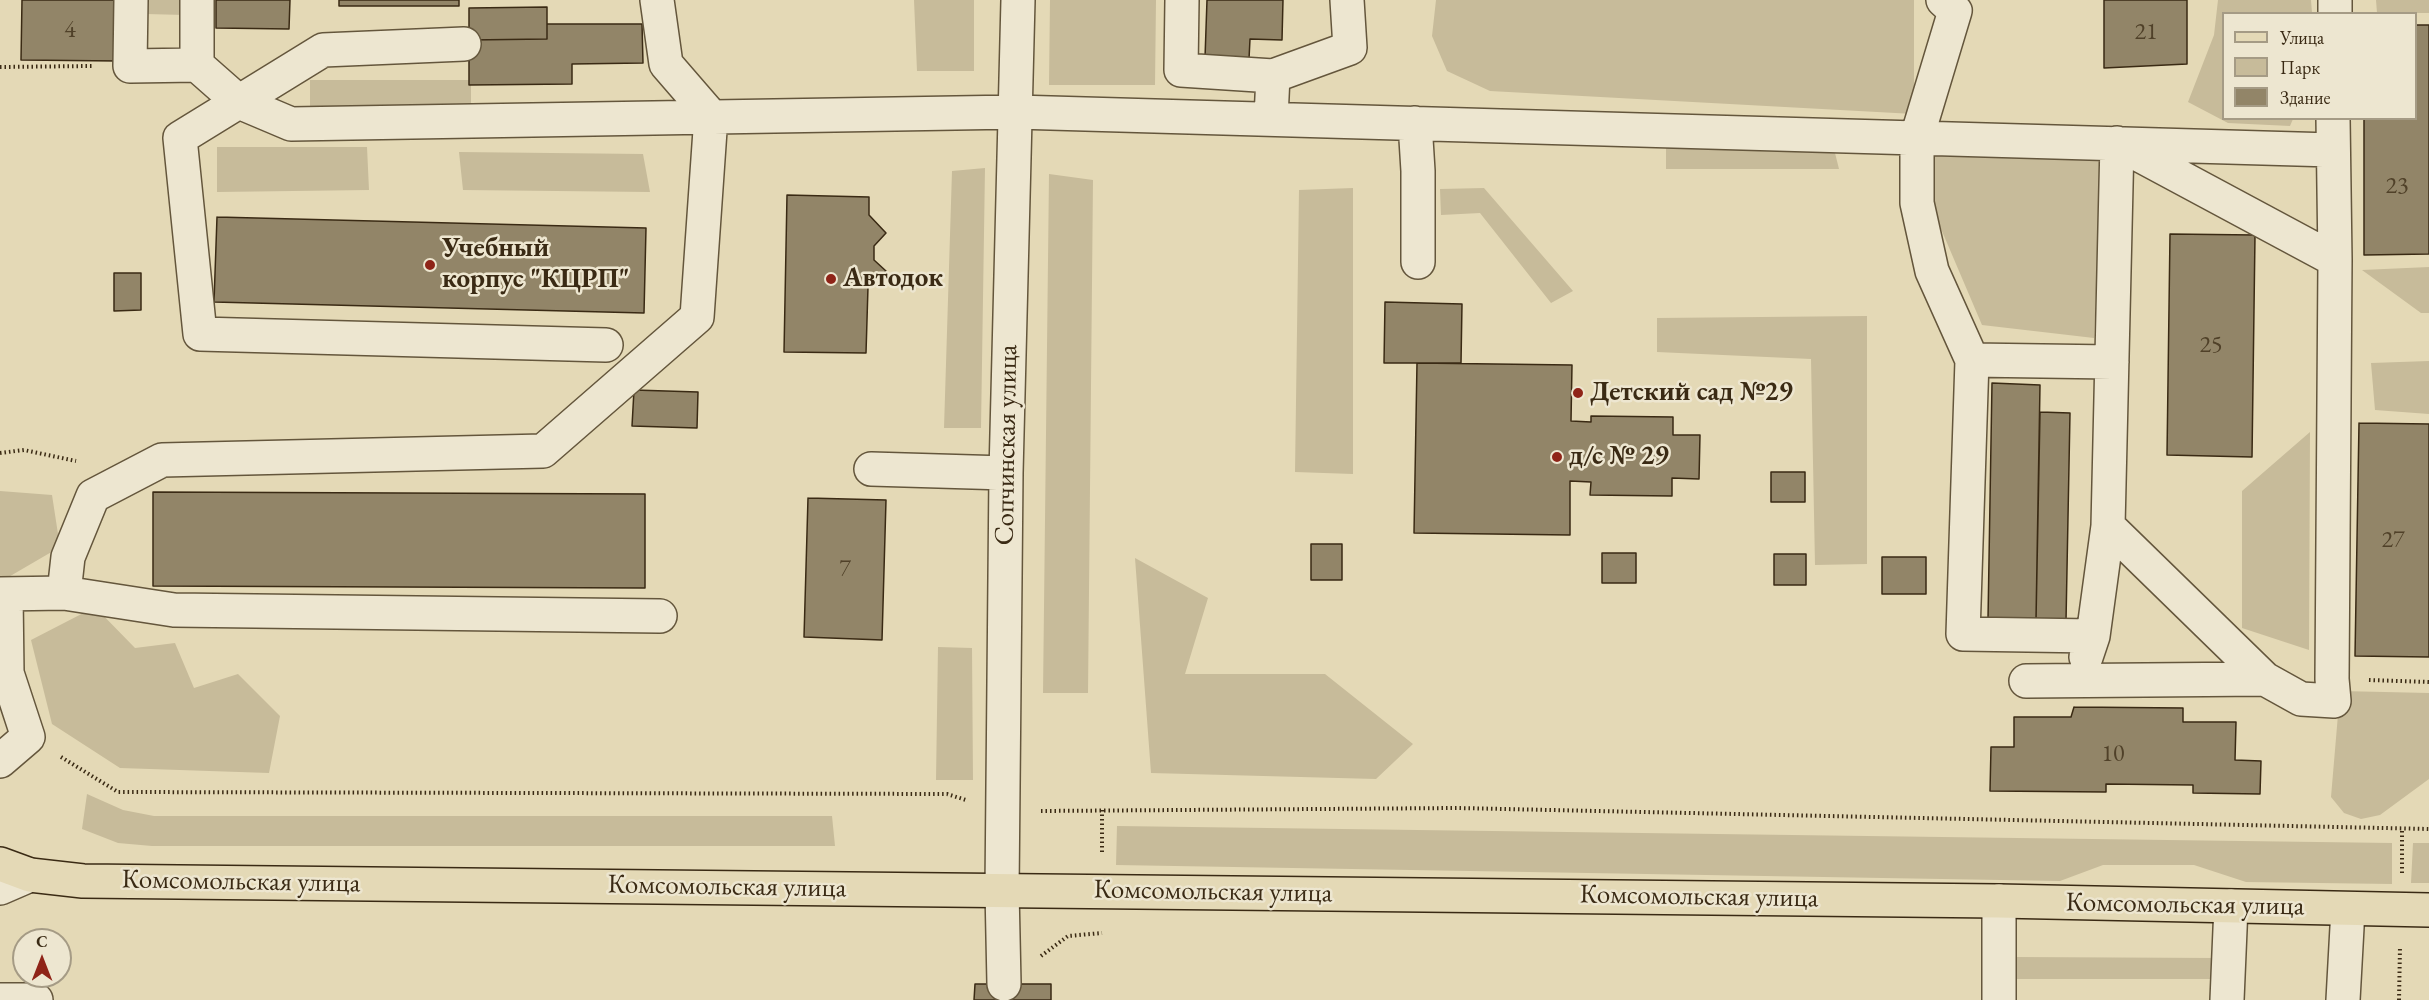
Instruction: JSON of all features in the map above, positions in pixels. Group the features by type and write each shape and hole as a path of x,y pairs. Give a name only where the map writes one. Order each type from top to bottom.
{"main road":[{"name":"Комсомольская улица","path":"0,864 15,877 83,881 1999,901 2429,910"}],"street":[{"path":"131,0 130,66 197,65 239,102 291,124 1016,112 2117,143 2332,134 2335,260 2332,679 2334,701 2301,699 2265,679 2108,526"},
{"path":"197,0 197,65"},
{"path":"64,593 68,557 93,496 162,460 543,451 697,317 711,116 666,64 657,0"},
{"name":"Сопчинская улица","path":"1004,984 1002,890 1006,473 1018,0"},
{"path":"1182,0 1181,70 1273,76 1350,48 1347,0"},
{"path":"1943,0 1955,11 1917,137 1917,204 1932,271 1972,360 1964,634 2093,636"},
{"path":"464,44 323,50 180,138 200,334 606,345"},
{"path":"1271,118 1273,76"},
{"path":"1415,123 1418,171 1418,262"},
{"path":"2117,143 2335,260"},
{"path":"2079,679 2093,636 2108,526 2117,143"},
{"path":"1972,360 2112,362"},
{"path":"871,469 1006,473"},
{"path":"0,760 28,737 7,673 3,594 64,593 174,610 660,616"},
{"path":"2026,681 2265,679"},
{"path":"0,888 15,877"},
{"path":"1999,901 1999,1000"},
{"path":"2227,1000 2230,906"},
{"path":"2343,1000 2348,909"},
{"path":"2,1000 36,1000"}],"path":[{"path":"0,67 130,66"},
{"path":"0,453 24,450 67,458 126,479"},
{"path":"2332,679 2429,682"},
{"path":"28,737 118,792 947,794 1003,811 1458,808 2429,829"},
{"path":"1004,984 1068,936 1103,933"}],"green space":[{"path":"146,0 185,0 185,15 146,14"},
{"path":"914,0 974,0 974,71 917,71"},
{"path":"1050,0 1156,0 1155,85 1049,85"},
{"path":"1436,0 1914,0 1914,114 1490,91 1447,71 1432,36"},
{"path":"2218,0 2311,0 2312,12 2222,12 2222,120 2188,102 2214,35"},
{"path":"2376,0 2429,0 2429,13 2377,12"},
{"path":"310,80 471,80 471,112 310,112"},
{"path":"2222,120 2293,120 2290,126 2228,123"},
{"path":"1666,146 1834,149 1839,169 1666,169"},
{"path":"217,147 367,147 369,190 217,192"},
{"path":"459,152 643,154 650,192 463,190"},
{"path":"1933,152 2102,155 2094,338 1982,325 1930,203"},
{"path":"985,168 981,428 944,428 952,171"},
{"path":"1049,174 1093,180 1088,693 1043,693"},
{"path":"1353,188 1353,474 1295,472 1299,190"},
{"path":"1484,188 1573,291 1551,303 1480,213 1441,215 1440,189"},
{"path":"2429,267 2429,313 2421,313 2362,270"},
{"path":"1867,316 1867,564 1815,565 1811,359 1657,352 1657,318"},
{"path":"2429,361 2429,414 2375,410 2371,363"},
{"path":"2310,432 2309,650 2242,628 2242,491"},
{"path":"0,491 52,495 60,547 0,582"},
{"path":"1135,558 1208,598 1185,674 1325,674 1413,744 1376,779 1151,773"},
{"path":"95,607 135,648 175,643 194,688 238,674 280,716 269,773 120,768 52,724 31,640"},
{"path":"938,647 972,648 973,780 936,780"},
{"path":"2340,691 2429,693 2429,779 2380,815 2361,819 2344,813 2331,797"},
{"path":"87,794 123,810 154,816 832,816 835,846 152,846 118,843 82,829"},
{"path":"1117,826 2392,843 2392,884 2246,882 2194,865 2103,865 2060,881 1116,865"},
{"path":"2413,843 2429,843 2429,883 2411,883"},
{"path":"2016,957 2216,958 2216,979 2016,979"}],"building":[{"path":"22,0 119,0 118,61 21,60"},
{"path":"216,0 290,0 289,29 216,28"},
{"path":"339,0 459,0 459,6 339,6"},
{"path":"1207,0 1283,0 1282,40 1250,39 1249,59 1205,58"},
{"path":"2104,0 2187,0 2187,64 2104,68"},
{"path":"547,7 547,39 469,40 469,8"},
{"path":"547,24 642,24 643,63 572,64 572,84 469,85 469,40 547,39"},
{"path":"2417,25 2429,25 2429,254 2364,255 2364,120 2417,120"},
{"name":"Автодок","path":"787,195 869,197 869,215 886,233 874,246 874,260 886,271 868,287 866,353 784,352"},
{"name":"Учебный корпус \"КЦРП\"","path":"217,217 646,228 644,313 214,302"},
{"path":"2170,234 2255,235 2252,457 2167,455"},
{"path":"114,273 141,273 141,310 114,311"},
{"path":"1385,302 1462,304 1461,363 1384,363"},
{"name":"д/с № 29","path":"1417,363 1572,365 1571,421 1591,422 1591,416 1673,417 1673,435 1700,435 1699,479 1672,478 1672,496 1590,495 1591,482 1570,481 1570,535 1414,533"},
{"path":"1992,383 2040,385 2036,620 1988,619"},
{"path":"634,390 698,392 697,428 632,426"},
{"path":"2040,412 2070,413 2066,621 2036,620"},
{"path":"2359,423 2429,424 2429,657 2355,656"},
{"path":"1771,472 1805,472 1805,502 1771,502"},
{"path":"153,492 645,494 645,588 153,586"},
{"path":"808,498 886,500 882,640 804,637"},
{"path":"1311,544 1342,544 1342,580 1311,580"},
{"path":"1602,553 1636,553 1636,583 1602,583"},
{"path":"1774,554 1806,554 1806,585 1774,585"},
{"path":"1882,557 1926,557 1926,594 1882,594"},
{"path":"2074,707 2183,708 2183,722 2236,722 2235,760 2261,761 2260,794 2193,793 2193,785 2106,784 2106,792 1990,791 1991,747 2014,747 2014,717 2071,717"},
{"path":"975,984 1051,984 1051,1000 974,1000"}],"place":[{"name":"Учебный корпус \"КЦРП\"","path":"430,265"},
{"name":"Автодок","path":"831,279"},
{"name":"Детский сад №29","path":"1578,393"},
{"name":"д/с № 29","path":"1557,457"}]}
